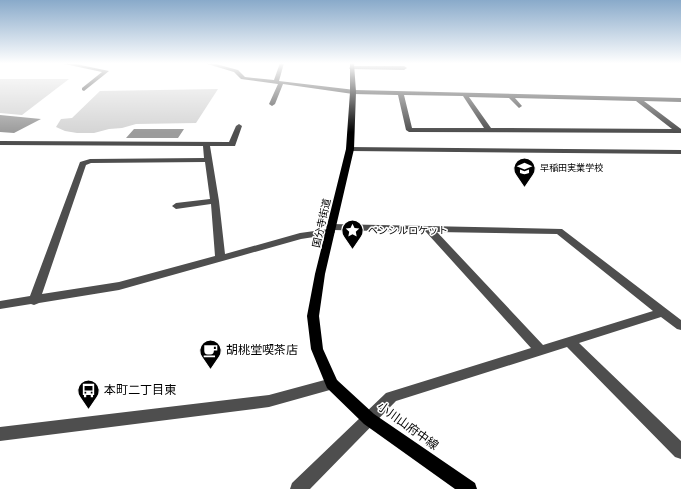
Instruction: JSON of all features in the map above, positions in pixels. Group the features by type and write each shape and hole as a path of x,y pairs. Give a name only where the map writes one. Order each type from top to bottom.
{"main road":[{"name":"国分寺街道","path":"332,384 317,349 313,316 320,274 350,149 353,86"},
{"name":"小川山府中線","path":"332,384 369,419 469,489"}],"street":[{"path":"84,89 88,86"},
{"path":"272,104 277,86"},
{"path":"310,86 353,91 400,93 681,100"},
{"path":"400,93 408,130 679,130 638,99"},
{"path":"465,95 489,130"},
{"path":"511,96 519,106"},
{"path":"0,143 232,144 239,126"},
{"path":"206,144 215,201 220,258"},
{"path":"350,149 681,152"},
{"path":"34,301 83,164 90,161 208,160"},
{"path":"176,206 215,201"},
{"path":"428,228 540,350"},
{"path":"0,305 34,301 119,286 300,236 331,229 428,228 559,231 681,326"},
{"path":"298,489 391,397 663,312"},
{"path":"569,341 681,452"},
{"path":"0,434 269,401 332,384"}],"shaded area":[{"path":"0,86 60,86 22,115 0,113"},
{"path":"218,89 196,123 136,124 94,133 77,133 65,131 56,127 61,119 72,118 100,91"},
{"path":"0,115 41,119 14,133 0,132"},
{"path":"134,129 184,129 178,138 126,138"}],"place":[{"name":"早稲田実業学校","path":"524,188"},
{"name":"ペンシルロケット","path":"352,250"},
{"name":"胡桃堂喫茶店","path":"210,370"},
{"name":"本町二丁目東","path":"88,410"}]}
